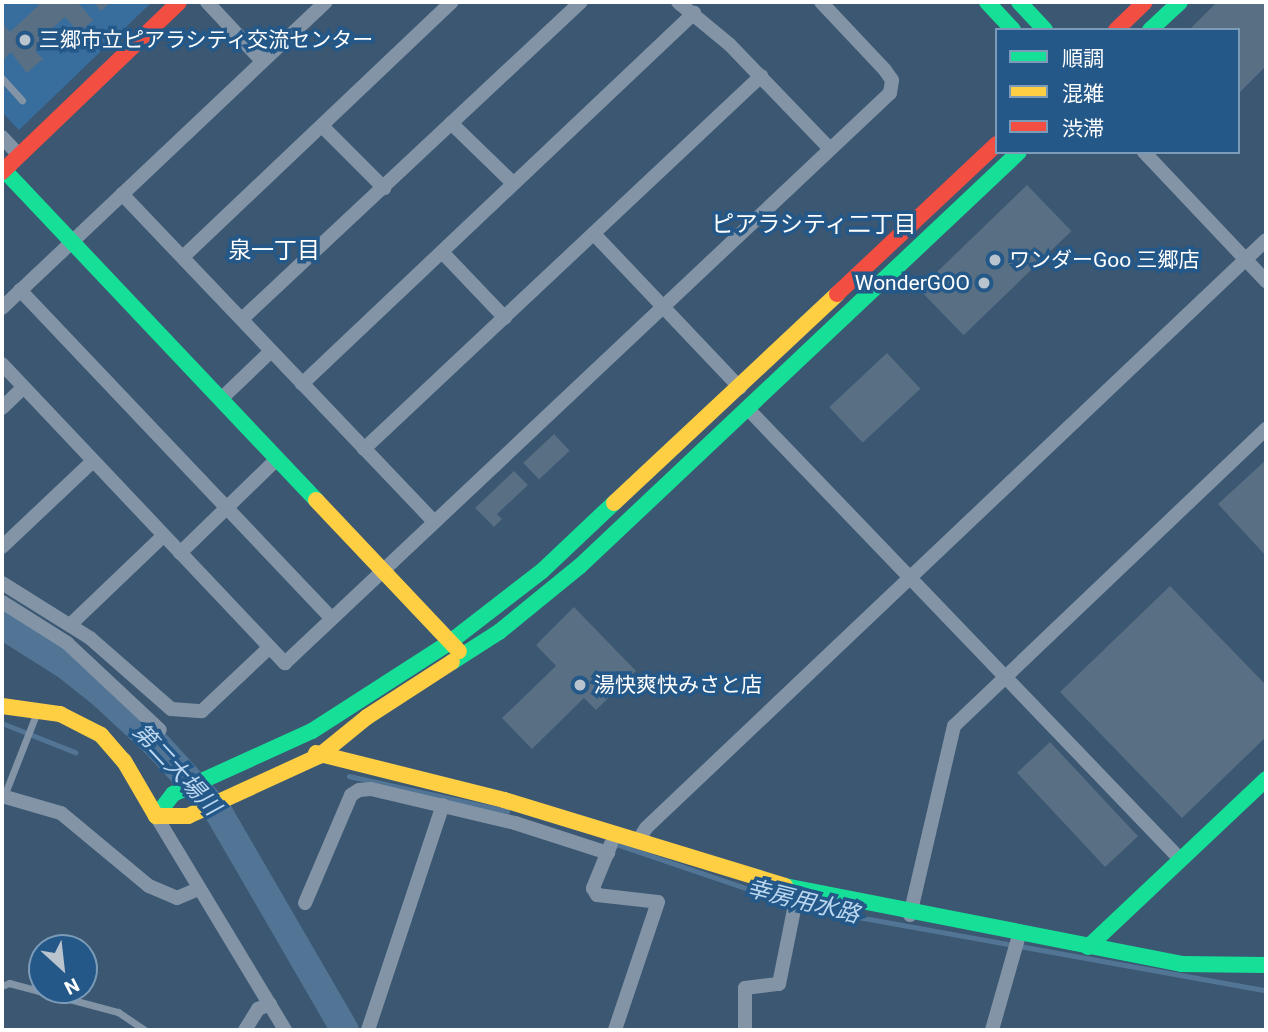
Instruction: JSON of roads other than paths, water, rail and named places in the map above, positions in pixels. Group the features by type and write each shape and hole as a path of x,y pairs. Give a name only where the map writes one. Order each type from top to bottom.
{"street":[{"path":"179,2 3,171 465,657"},
{"path":"207,2 262,61"},
{"path":"2,308 326,2"},
{"path":"184,256 452,2"},
{"path":"242,318 581,2"},
{"path":"678,2 694,13 761,76 830,149"},
{"path":"2,364 285,663 890,93 892,80 821,2"},
{"path":"986,2 1011,28"},
{"path":"1019,2 1043,28"},
{"path":"1118,28 1145,2"},
{"path":"1152,28 1180,2"},
{"path":"302,384 694,13"},
{"path":"365,449 761,76"},
{"path":"452,123 513,183"},
{"path":"322,126 383,188"},
{"path":"2,136 19,155"},
{"path":"156,816 173,794 301,737 450,642 542,571 995,146"},
{"path":"156,816 188,816 319,756 367,717 465,657 580,566 1017,154"},
{"path":"1146,154 1266,281"},
{"path":"122,194 184,256 434,522"},
{"path":"594,234 740,388"},
{"path":"638,841 646,828 1266,240"},
{"path":"442,252 505,318"},
{"path":"20,290 332,618"},
{"path":"221,399 271,351"},
{"path":"2,408 23,388"},
{"path":"748,409 1003,679 1181,860"},
{"path":"910,915 954,726 1266,429"},
{"path":"180,553 277,459"},
{"path":"2,547 93,461"},
{"path":"71,624 163,536"},
{"path":"2,583 71,624 171,709 197,714 270,647"},
{"path":"2,602 67,643 160,730"},
{"path":"2,706 35,719 60,714 101,735 136,779 198,889 285,1030"},
{"path":"301,737 319,756 504,800 798,891 910,915 1181,964 1266,965"},
{"path":"1088,947 1266,779"},
{"path":"305,903 351,795 371,789 443,805 608,853"},
{"path":"3,796 61,813 149,886 177,898 198,889"},
{"path":"368,1030 443,805"},
{"path":"615,1030 658,902 597,895 593,888 616,834"},
{"path":"745,1030 745,988 779,984 798,891"},
{"path":"992,1030 1019,935"},
{"path":"245,1030 258,1009 270,1004"}],"lane":[{"path":"2,78 22,100"},
{"path":"3,796 35,719"},
{"path":"2,986 9,983 118,1012 145,1030"}],"waterway":[{"name":"第二大場川","path":"2,625 67,666 102,694 159,747 219,813 345,1030"},
{"name":"幸房用水路","path":"2,723 75,752"},
{"name":"幸房用水路","path":"349,776 507,811"},
{"name":"幸房用水路","path":"613,843 749,889 836,913 1266,990"}],"place":[{"name":"三郷市立ピアラシティ交流センター","path":"25,40"},
{"name":"ワンダーGoo 三郷店","path":"995,260"},
{"name":"WonderGOO","path":"984,283"},
{"name":"湯快爽快みさと店","path":"580,685"}],"district":[{"name":"ピアラシティ二丁目","path":"814,225"},
{"name":"泉一丁目","path":"274,251"}]}
